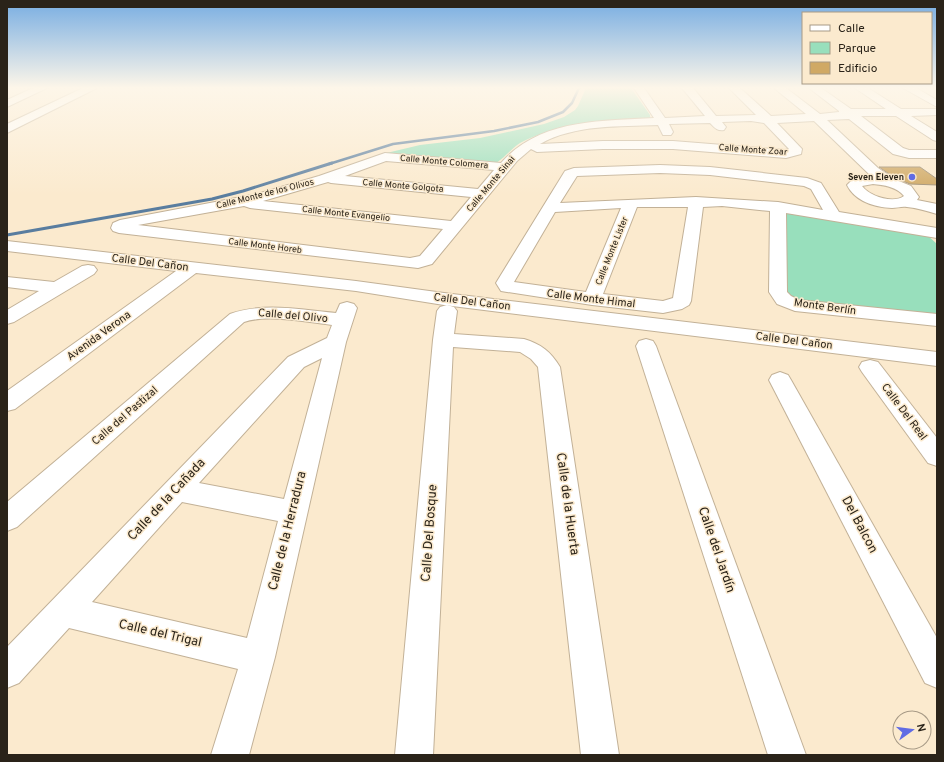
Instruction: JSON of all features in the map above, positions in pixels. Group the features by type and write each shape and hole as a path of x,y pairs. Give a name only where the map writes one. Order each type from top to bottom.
{"street":[{"path":"7,129 18,124"},
{"name":"Calle Monte Sinai","path":"414,264 426,260 483,194 504,167 522,149 542,138 578,128 615,124"},
{"path":"663,124 673,145"},
{"path":"717,124 735,149"},
{"name":"Calle Monte Zoar","path":"522,149 602,145 673,145 792,153 796,151 796,149 767,124"},
{"path":"815,124 846,161"},
{"path":"818,124 873,171 890,183"},
{"path":"865,124 898,151 909,154 937,154"},
{"path":"916,124 937,137"},
{"name":"Calle Monte Colomera","path":"385,158 504,167"},
{"name":"Calle Monte de los Olivos","path":"119,226 126,223 236,203 324,179 385,158"},
{"path":"550,208 570,174 574,172 660,169 710,171 813,183 834,216"},
{"path":"882,224 878,211 868,198 854,188 857,176 890,183 903,188 906,200 899,215 904,228"},
{"name":"Calle Monte Golgota","path":"324,179 483,194"},
{"path":"868,198 884,202 937,200"},
{"path":"906,200 937,210"},
{"path":"550,208 696,201 778,207 937,233"},
{"name":"Calle Monte Himal","path":"550,208 505,283 507,287 663,308 675,305 682,300 696,201"},
{"name":"Calle Monte Evangelio","path":"236,203 456,226"},
{"name":"Calle Monte Lister","path":"592,299 631,203"},
{"name":"Monte Berlín","path":"778,207 778,292 784,300 796,305 937,320"},
{"name":"Calle Monte Horeb","path":"119,226 120,229 414,264"},
{"name":"Calle Del Cañon","path":"7,246 356,286 452,300 937,359"},
{"name":"Avenida Verona","path":"7,404 191,268"},
{"path":"7,318 88,270"},
{"path":"7,282 57,288"},
{"name":"Calle Del Bosque","path":"414,755 443,340 447,311"},
{"name":"Calle del Olivo","path":"243,314 262,312 342,324"},
{"name":"Calle del Pastizal","path":"7,519 219,332 243,314"},
{"name":"Calle de la Cañada","path":"7,671 296,362 342,324"},
{"name":"Calle de la Herradura","path":"230,755 258,657 292,512 342,324"},
{"name":"Calle de la Huerta","path":"443,340 524,346 544,358 549,367 600,755"},
{"name":"Calle del Jardín","path":"646,346 787,755"},
{"name":"Calle Del Real","path":"870,367 937,456"},
{"name":"Del Balcon","path":"780,380 937,671"},
{"path":"176,490 292,512"},
{"name":"Calle del Trigal","path":"63,611 258,657"}],"green space":[{"path":"544,124 597,124 566,128 534,137 520,143 496,163 390,155 374,156 420,145 480,138"},
{"path":"787,212 926,234 937,244 937,317 796,302 786,295 783,213"}],"building":[{"name":"Seven Eleven","path":"879,167 920,167 937,179 937,185 910,184 895,178"}],"waterway":[{"path":"329,164 393,144 494,131 530,124"},
{"path":"7,235 212,199 243,191 332,163"}],"place":[{"name":"Seven Eleven","path":"912,177"}]}
